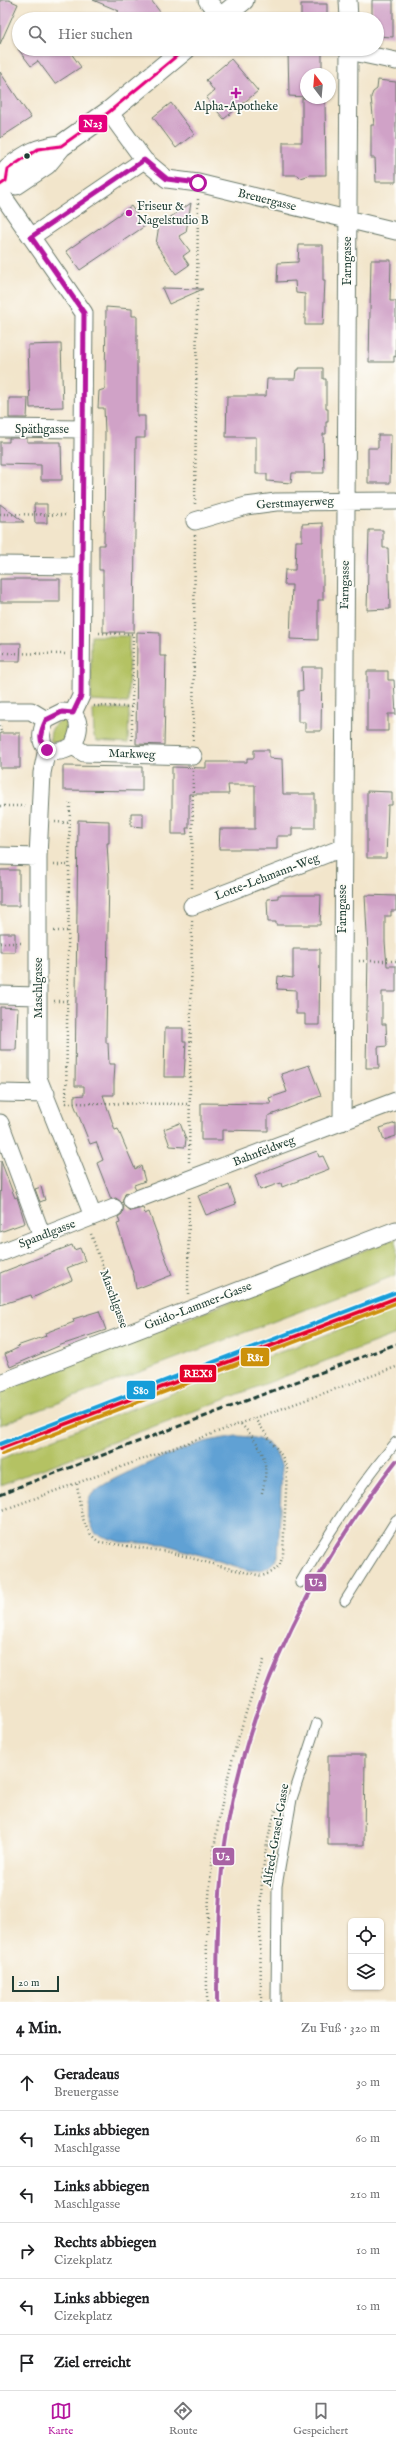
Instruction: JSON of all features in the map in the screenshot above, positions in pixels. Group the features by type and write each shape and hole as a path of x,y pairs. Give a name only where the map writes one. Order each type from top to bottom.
{"street":[{"path":"207,0 216,12"},
{"path":"228,12 243,0"},
{"path":"348,0 349,12"},
{"path":"73,713 81,696 84,313 31,237 2,186 16,184 46,164 61,146 109,112 176,56"},
{"name":"Farngasse","path":"342,1122 342,848 349,56"},
{"path":"375,56 396,61"},
{"path":"31,237 144,160 109,112"},
{"name":"Breuergasse","path":"144,160 167,179 198,183 396,231"},
{"name":"Späthgasse","path":"0,428 83,429"},
{"name":"Gerstmayerweg","path":"195,521 246,506 269,503 396,501"},
{"path":"0,565 82,566"},
{"path":"0,711 31,711 46,720"},
{"path":"62,712 73,713 79,720 79,730 73,746 57,752 47,750 42,745 40,737 46,720 62,712"},
{"name":"Markweg","path":"73,746 84,753 193,756"},
{"name":"Maschlgasse","path":"47,750 42,773 44,861 43,998 38,1078 46,1094 89,1218"},
{"name":"Lotte-Lehmann-Weg","path":"192,906 342,848"},
{"path":"0,856 44,861"},
{"path":"0,995 43,998"},
{"path":"0,1093 46,1094"},
{"name":"Bahnfeldweg","path":"132,1201 396,1101"},
{"path":"0,1123 42,1236"},
{"path":"89,1218 114,1208"},
{"name":"Spandlgasse","path":"0,1253 89,1218"},
{"name":"Guido-Lammer-Gasse","path":"0,1383 396,1230"}],"lane":[{"path":"300,1583 331,1528 396,1442"},
{"path":"344,1601 396,1520"},
{"name":"Alfred-Grasel-Gasse","path":"276,2002 278,1886 292,1799 317,1723"}],"path":[{"path":"0,514 73,515"},
{"path":"90,633 133,634 132,748"},
{"path":"0,653 72,654"},
{"path":"90,706 132,707"},
{"path":"66,1104 70,801"},
{"path":"0,806 32,806"},
{"path":"51,822 70,823"},
{"path":"44,861 69,865"},
{"path":"49,931 68,931"},
{"path":"0,943 31,943"},
{"path":"342,961 396,961"},
{"path":"43,998 68,1001"},
{"path":"46,1094 66,1104 189,1104"},
{"name":"Maschlgasse","path":"89,1218 127,1333"},
{"path":"0,1511 396,1367"},
{"path":"77,1484 88,1531 92,1538 100,1542 169,1552 231,1570 262,1576 272,1572 280,1565 283,1554 287,1469 278,1449 255,1419"},
{"path":"241,1424 262,1452 266,1466 267,1477 261,1496"},
{"path":"207,2002 208,1916 212,1863 222,1802 244,1714 264,1660"}],"green space":[{"path":"91,636 129,636 128,703 91,701"},
{"path":"93,709 129,709 128,743 97,741 94,736"},
{"path":"62,720 72,721 70,735 64,741 53,743 50,740 51,731 56,724"},
{"path":"396,1238 396,1275 0,1425 0,1391"},
{"path":"396,1308 396,1334 0,1485 0,1459"}],"water":[{"path":"236,1436 259,1439 265,1442 275,1451 282,1467 278,1557 268,1567 257,1570 248,1570 164,1544 120,1542 96,1534 91,1525 87,1509 89,1499 99,1488 128,1472 184,1449 209,1441"}],"building":[{"path":"0,0 9,0 18,4 14,12 12,12 12,17 0,44"},
{"path":"93,0 151,0 160,12 118,12 119,11"},
{"path":"372,0 393,0 393,37 384,36 384,12 372,12"},
{"path":"301,4 327,4 327,12 301,12"},
{"path":"23,56 73,56 81,67 55,84 38,61 31,66"},
{"path":"288,56 322,56 322,68 300,68 300,97 289,96"},
{"path":"231,59 258,91 224,119 206,98 214,91 206,80"},
{"path":"0,72 31,118 0,138"},
{"path":"378,80 396,82 396,182 376,182 375,158 371,158 371,125 374,125 371,97 373,92 377,89"},
{"path":"171,103 194,134 176,148 153,117"},
{"path":"302,104 325,104 326,175 310,175 301,178 298,175 283,175 283,142 302,142"},
{"path":"191,203 186,232 179,236 190,251 183,256 189,265 176,274 156,244 159,225"},
{"path":"131,206 145,226 80,270 66,251"},
{"path":"299,245 323,245 323,280 325,280 323,325 305,325 305,294 296,293 295,281 277,282 278,263 298,262"},
{"path":"371,260 391,260 390,301 396,301 396,357 394,356 394,362 369,362"},
{"path":"162,288 203,289 169,304"},
{"path":"106,307 132,309 132,316 137,316 137,416 145,416 145,438 136,438 134,632 103,632 103,570 99,570 99,545 104,545 105,432 104,408 98,408 99,391 105,389"},
{"path":"61,344 63,407 30,408 28,345"},
{"path":"299,368 323,368 323,379 326,379 326,409 328,409 328,422 326,422 326,434 323,434 324,473 292,473 291,483 267,481 267,474 256,474 256,437 226,437 227,396 266,396 267,379 295,379 296,370 299,370"},
{"path":"9,398 28,398 27,418 9,418"},
{"path":"378,435 391,435 390,483 368,483 368,448 378,448"},
{"path":"9,438 27,438 27,442 61,442 62,480 41,480 41,465 0,464 0,442 9,442"},
{"path":"0,504 24,522 0,522"},
{"path":"34,504 47,504 47,523 35,523"},
{"path":"323,523 323,600 318,600 318,640 290,639 292,585 284,585 285,570 295,570 296,541 302,541 302,524"},
{"path":"369,530 383,530 383,548 388,548 390,609 367,610"},
{"path":"0,579 60,579 60,602 0,602"},
{"path":"137,632 160,633 160,656 166,656 164,745 136,744"},
{"path":"0,643 21,643 20,661 0,661"},
{"path":"302,667 322,667 321,731 305,731 305,722 298,722 298,691 303,690"},
{"path":"367,671 388,671 388,680 394,680 396,714 388,714 388,731 367,731"},
{"path":"0,733 20,733 20,768 0,768"},
{"path":"254,750 269,750 269,758 282,759 283,794 315,794 315,828 292,828 292,836 277,836 277,849 219,849 220,829 255,829 255,785 228,785 229,794 189,794 189,828 186,828 187,834 172,834 172,767 206,768 206,762 247,762 247,758 254,758"},
{"path":"63,766 142,767 142,791 63,790"},
{"path":"367,791 392,792 392,805 388,805 386,858 367,858"},
{"path":"131,813 143,813 143,827 131,826"},
{"path":"78,820 109,821 109,843 107,843 109,877 106,1043 108,1043 109,1064 115,1064 114,1095 103,1095 115,1130 118,1129 135,1169 141,1166 145,1181 134,1185 136,1189 125,1194 122,1203 116,1198 111,1199 97,1163 103,1160 96,1142 90,1144 74,1104 74,1096 84,1095 84,1086 75,1086"},
{"path":"0,870 19,870 19,906 0,906"},
{"path":"278,895 321,895 320,925 276,925 276,922 268,922 267,899 278,898"},
{"path":"365,895 396,896 396,911 391,911 391,916 385,916 385,942 387,966 396,966 396,992 382,992 382,1024 386,1024 387,1046 378,1047 379,1068 366,1068 368,953"},
{"path":"0,933 15,933 15,952 0,952"},
{"path":"293,949 320,949 319,1025 305,1025 305,1014 296,1014 296,990 277,989 278,976 293,978"},
{"path":"0,1007 18,1008 16,1050 0,1050"},
{"path":"165,1028 183,1028 183,1042 186,1042 184,1077 164,1077"},
{"path":"309,1065 321,1096 268,1116 268,1131 222,1130 222,1140 201,1140 201,1103 271,1104 269,1098 287,1092 281,1074"},
{"path":"180,1123 186,1139 185,1147 170,1146 164,1129"},
{"path":"396,1123 396,1136 384,1140 380,1128"},
{"path":"317,1151 319,1157 323,1156 329,1169 282,1187 281,1183 260,1190 255,1175"},
{"path":"1,1161 15,1198 17,1197 25,1223 0,1232"},
{"path":"229,1185 236,1204 206,1215 198,1196"},
{"path":"41,1187 45,1200 40,1202 35,1189"},
{"path":"124,1206 130,1211 143,1208 145,1214 149,1212 172,1275 136,1289 134,1276 117,1224 120,1223 118,1217 122,1214"},
{"path":"72,1245 74,1250 80,1248 85,1261 67,1268 72,1280 32,1298 31,1295 0,1305 0,1273"},
{"path":"99,1311 106,1330 61,1345 10,1367 5,1354 18,1348 17,1346 46,1336 45,1333 74,1322 73,1319"},
{"path":"328,1755 365,1755 364,1845 328,1845"}],"railway":[{"path":"0,1494 396,1344"}],"transit line":[{"name":"N23","path":"0,185 6,181 8,169 38,149 61,146 109,112 177,56"},
{"name":"S80","path":"0,1444 394,1293"},
{"name":"REX8","path":"0,1449 396,1298"},
{"name":"R81","path":"2,1454 396,1303"},
{"name":"U2","path":"217,2002 217,1958 222,1868 228,1824 239,1774 253,1725 270,1678 290,1632 313,1587 338,1544 396,1461"}],"place":[{"name":"Alpha-Apotheke","path":"236,93"},
{"name":"Friseur & Nagelstudio B","path":"129,213"}],"route":[{"path":"47,750 42,745 40,737 46,720 62,712 73,713 81,696 84,313 31,237 144,160 167,179 198,183"}]}
